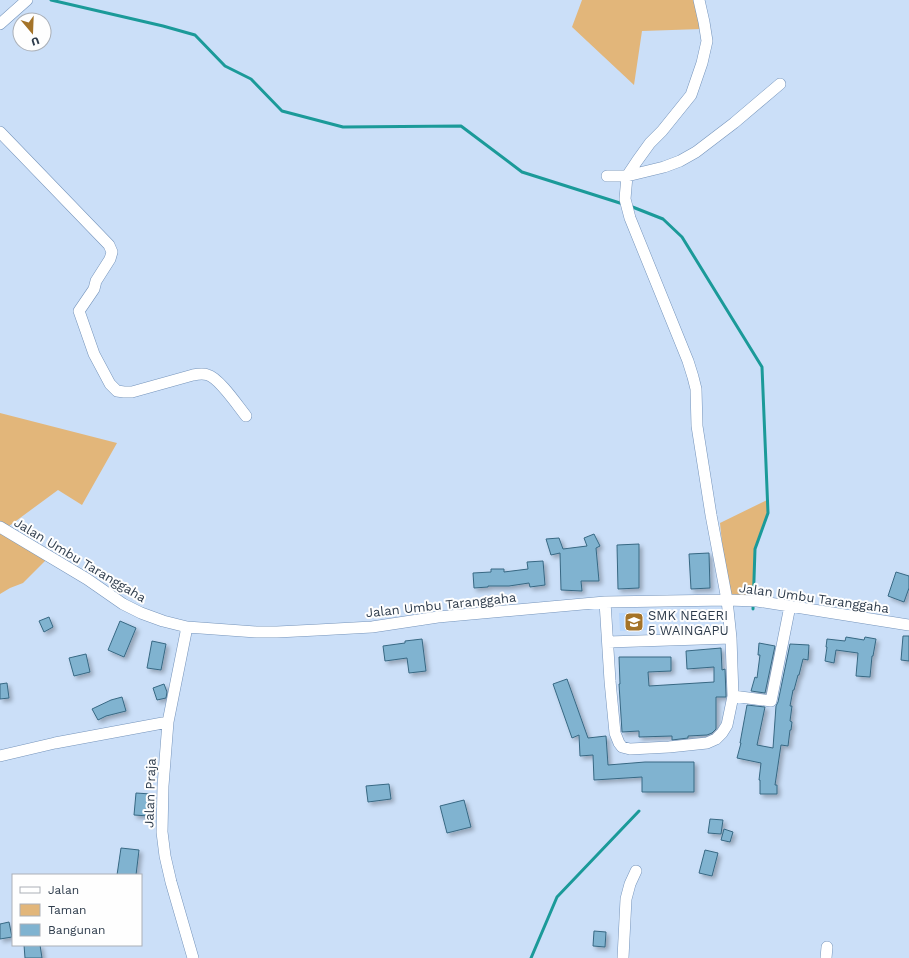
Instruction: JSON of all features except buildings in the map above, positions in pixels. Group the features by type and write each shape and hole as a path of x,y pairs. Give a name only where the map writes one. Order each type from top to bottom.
{"street":[{"path":"0,24 27,0"},
{"path":"605,602 615,733 619,744 622,747 630,749 669,748 707,743 722,733 727,725 733,696 731,638 727,600 711,515 697,426 696,389 694,377 630,218 625,199 627,176 641,155 691,95 702,63 707,41 699,0"},
{"path":"607,176 627,176 664,167 680,161 696,152 734,123 780,84"},
{"path":"0,132 110,245 112,252 110,259 96,281 94,289 79,311 94,354 110,384 117,391 132,392 193,375 209,375 219,382 246,416"},
{"name":"Jalan Umbu Taranggaha","path":"0,527 87,579 123,604 156,619 187,627 277,632 372,627 445,616 605,602 727,600 753,601 790,606 909,625"},
{"path":"733,696 771,702 790,606"},
{"name":"Jalan Praja","path":"187,627 168,722 163,786 162,832 165,856 194,958"},
{"path":"608,642 731,638"},
{"path":"0,756 168,722"},
{"path":"623,958 626,899 630,884 636,871"}],"shaded area":[{"name":"SMK NEGERI 5 WAINGAPU","path":"619,613 649,613 649,630 620,631"}],"green space":[{"path":"582,0 695,0 702,29 642,31 634,85 572,27"},
{"path":"0,413 117,443 82,505 58,490 5,529 50,556 23,583 0,594"},
{"path":"767,500 768,513 755,549 754,601 728,601 720,523"}],"waterway":[{"path":"51,0 195,35 225,66 251,79 282,111 343,127 461,126 522,172 623,204"},
{"path":"630,206 663,219 682,237 762,367 768,513 755,549 753,609"},
{"path":"531,958 557,897 639,811"}],"place":[{"name":"SMK NEGERI 5 WAINGAPU","path":"634,622"}]}
